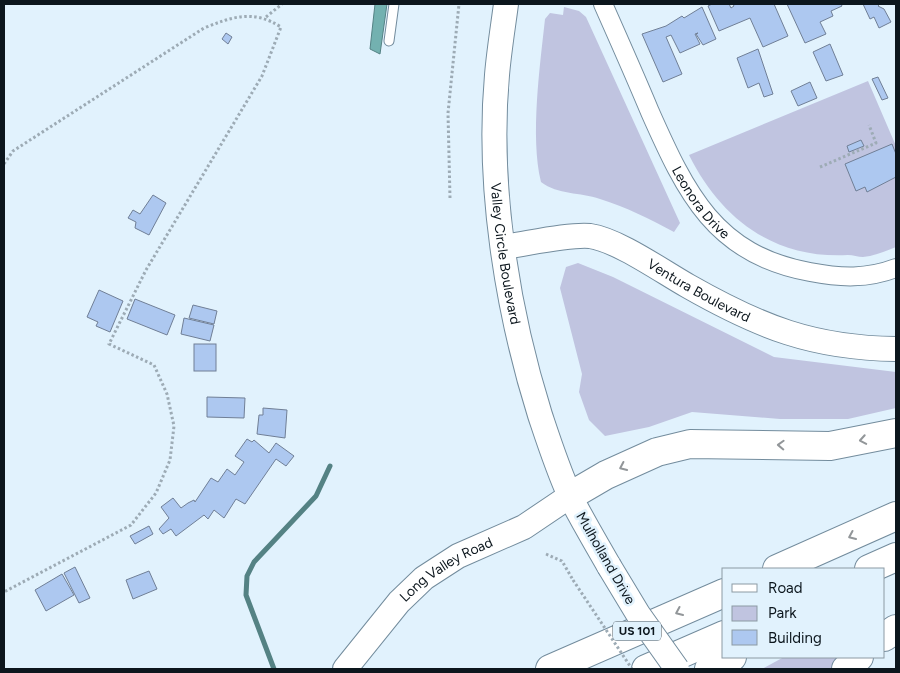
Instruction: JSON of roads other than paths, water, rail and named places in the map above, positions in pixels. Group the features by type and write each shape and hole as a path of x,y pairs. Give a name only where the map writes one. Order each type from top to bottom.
{"highway":[{"path":"570,496 606,475 657,452 690,444 830,446 896,433"},
{"path":"779,568 896,516"},
{"path":"871,568 896,558"},
{"path":"881,568 896,558"},
{"name":"US 101","path":"550,669 722,594"},
{"path":"885,636 896,629"},
{"name":"US 101","path":"646,669 722,635"},
{"path":"710,669 730,658"},
{"path":"846,669 858,658"}],"main road":[{"name":"Valley Circle Boulevard","path":"506,4 496,85 496,148 503,247 512,306 527,372 550,445 570,496"},
{"name":"Ventura Boulevard","path":"503,247 572,237 589,236 602,239 651,263 687,286 748,318 788,334 832,344 896,349"},
{"name":"Mulholland Drive","path":"570,496 638,614 677,669"},
{"name":"Long Valley Road","path":"345,669 399,602 424,578 458,556 524,527 570,496"}],"street":[{"name":"Leonora Drive","path":"603,4 681,179 700,208 726,234 752,254 789,268 838,277 855,278 896,268"}],"lane":[{"path":"389,41 394,4"}],"waterway":[{"path":"274,669 246,595 247,576 254,562 316,496 330,466"}]}
